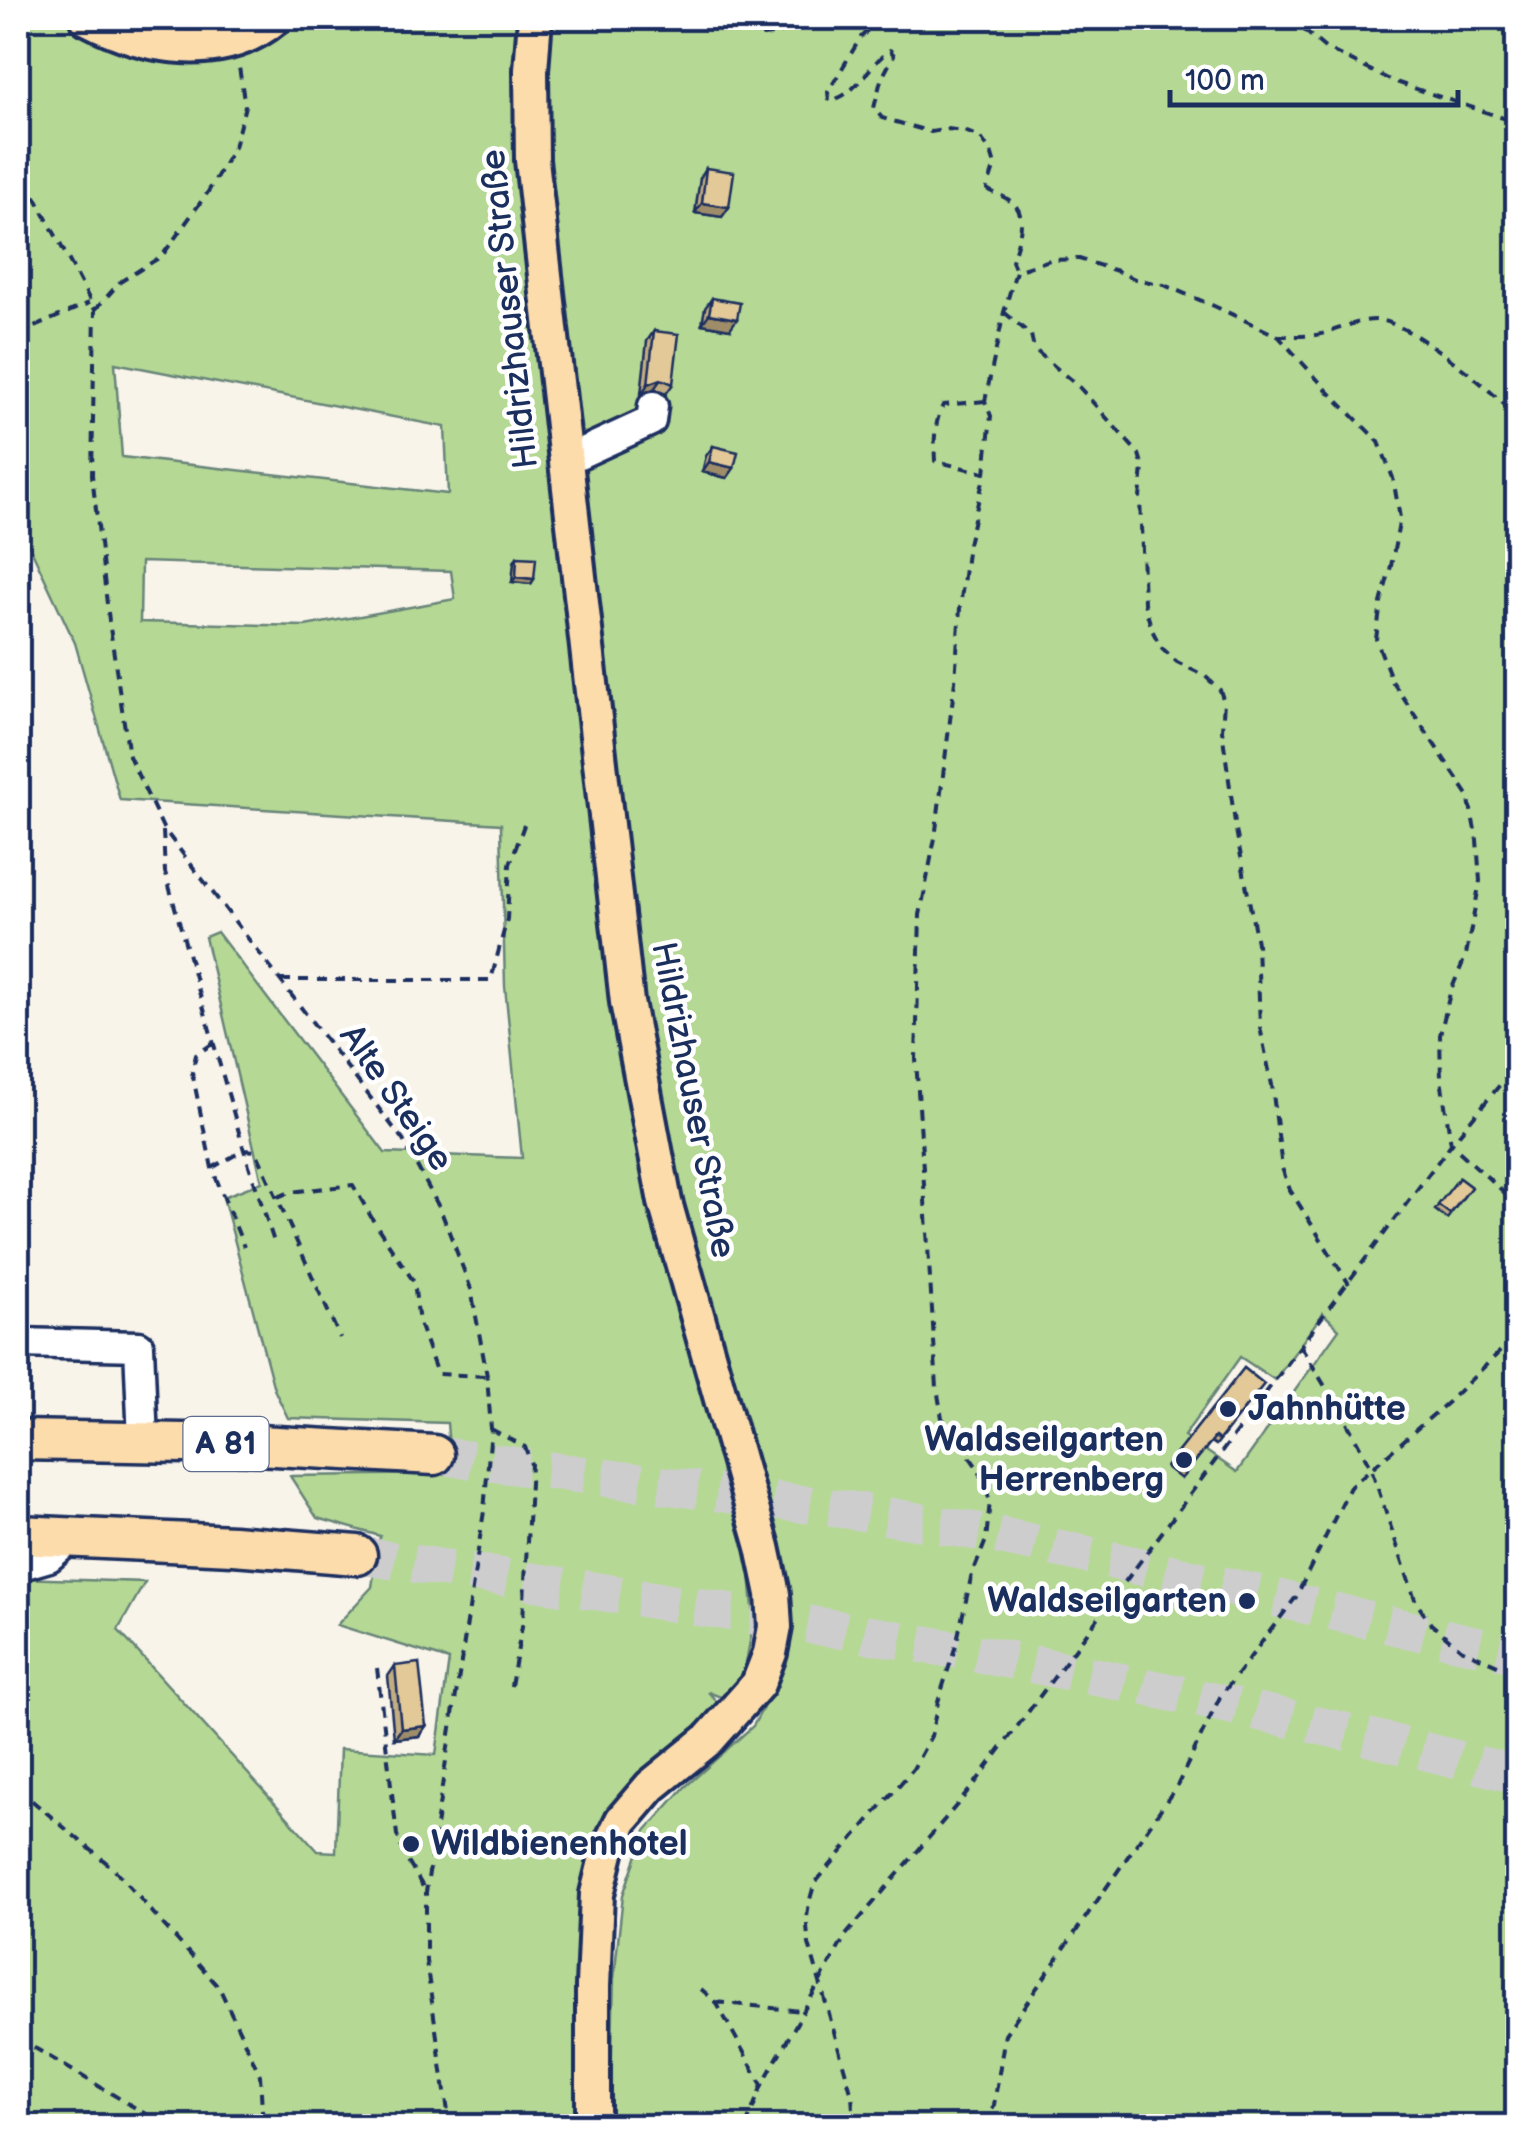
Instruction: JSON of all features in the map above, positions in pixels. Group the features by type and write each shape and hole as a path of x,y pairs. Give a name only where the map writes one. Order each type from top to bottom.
{"highway":[{"name":"A 81","path":"18,1440 241,1444 434,1454"},
{"path":"18,1534 252,1546 356,1556"}],"main road":[{"path":"87,18 111,30 166,46 236,42 274,18"},
{"name":"Hildrizhauser Straße","path":"535,18 532,160 627,1002 665,1202 774,1594 770,1652 758,1684 709,1739 651,1786 622,1820 608,1849 597,1894 592,2126"}],"lane":[{"path":"566,460 651,421 653,406"},
{"path":"18,1343 140,1346 142,1442"},
{"path":"18,1566 49,1557 72,1537"}],"path":[{"path":"760,18 763,36 779,34 801,18"},
{"path":"854,2126 852,2095 805,1920 815,1882 913,1769 931,1736 971,1578 986,1540 990,1501 979,1470 942,1418 916,1060 920,915 935,838 968,544 985,473 990,416 984,401 1016,272 1012,261 1021,231 1015,204 987,189 995,165 992,152 980,138 967,132 932,132 896,123 882,118 874,108 880,80 894,55 890,50 879,57 858,85 830,101 828,92 861,37 880,18"},
{"path":"1290,18 1325,48 1390,80 1518,123"},
{"path":"18,164 95,310 120,282 162,256 208,192 234,147 245,106 236,42"},
{"path":"1016,272 1050,260 1079,259 1135,279 1164,284 1278,336 1378,442 1393,478 1400,518 1376,639 1392,682 1468,795 1477,840 1480,881 1466,955 1450,993 1440,1035 1441,1079 1451,1144 1518,1206"},
{"path":"18,334 89,303"},
{"name":"Alte Steige","path":"95,310 92,475 129,756 163,828 403,1140 441,1210 471,1289 487,1376 491,1429 484,1511 426,1892 426,1961 450,2126"},
{"path":"1004,312 1030,336 1034,349 1079,387 1139,454 1143,468 1140,498 1144,604 1152,630 1161,648 1177,662 1205,676 1220,690 1224,702 1222,730 1257,943 1260,1028 1272,1085 1282,1168 1298,1204 1348,1284"},
{"path":"1278,336 1321,334 1378,320 1398,325 1446,357 1518,419"},
{"path":"984,401 943,406 934,434 935,461 985,473"},
{"path":"280,980 491,980 508,919 510,864 524,825"},
{"path":"163,828 164,872 275,1245"},
{"path":"214,1042 196,1055 192,1072 212,1168 244,1247"},
{"path":"746,2126 762,2085 846,1935 973,1786 1451,1144 1518,1062"},
{"path":"212,1168 244,1150 256,1151 340,1338"},
{"path":"278,1197 290,1192 353,1186 414,1282 419,1322 438,1374 487,1376"},
{"path":"984,2126 994,2105 1005,2034 1178,1784 1220,1696 1296,1597 1350,1487 1448,1402 1518,1334"},
{"path":"1301,1346 1371,1468 1416,1602 1431,1624 1461,1650 1518,1674"},
{"path":"491,1429 525,1447 532,1464 523,1621 510,1691"},
{"path":"377,1668 397,1835 426,1892"},
{"path":"18,1788 114,1869 220,1987 260,2075 262,2126"},
{"path":"700,1990 716,2002 762,2085"},
{"path":"716,2002 803,2012"},
{"path":"18,2038 154,2120 171,2126"}],"green space":[{"path":"18,18 129,18 183,36 246,18 522,18 523,176 690,1346 749,1561 754,1620 744,1673 728,1700 708,1692 722,1707 607,1830 580,2126 18,2126 18,1578 145,1582 118,1630 318,1851 336,1852 340,1749 436,1755 449,1660 337,1625 372,1587 380,1536 317,1518 290,1476 451,1474 447,1423 288,1418 274,1389 223,1197 262,1182 205,937 217,932 385,1153 522,1158 505,986 501,824 120,800 75,643 23,532 18,532","holes":["115,363 445,427 448,494 122,457","141,562 451,571 455,599 305,626 140,622"]},
{"path":"551,18 1517,18 1517,2126 610,2126 614,1978 623,1895 645,1832 685,1787 753,1726 783,1671 792,1630 792,1604 662,1135 619,840 547,179","holes":["1323,1313 1339,1329 1237,1472 1184,1436 1240,1357 1275,1380"]}],"building":[{"path":"706,168 734,172 729,207 702,203"},
{"path":"712,298 740,303 737,319 709,314"},
{"path":"654,331 679,334 673,384 661,379 648,384"},
{"path":"713,446 738,452 734,468 709,462"},
{"path":"517,557 536,558 534,579 516,577"},
{"path":"1459,1178 1471,1187 1450,1214 1438,1205"},
{"name":"Jahnhütte","path":"1244,1368 1264,1384 1219,1440 1215,1437 1185,1474 1170,1462"},
{"path":"419,1663 426,1726 401,1729 395,1666"}],"tunnel":[{"path":"434,1455 856,1511 992,1534 1518,1655"},
{"path":"357,1555 1000,1658 1260,1712 1518,1775"}],"place":[{"name":"Jahnhütte","path":"1228,1409"},
{"name":"Waldseilgarten Herrenberg","path":"1184,1460"},
{"name":"Waldseilgarten","path":"1247,1601"},
{"name":"Wildbienenhotel","path":"411,1844"}]}
